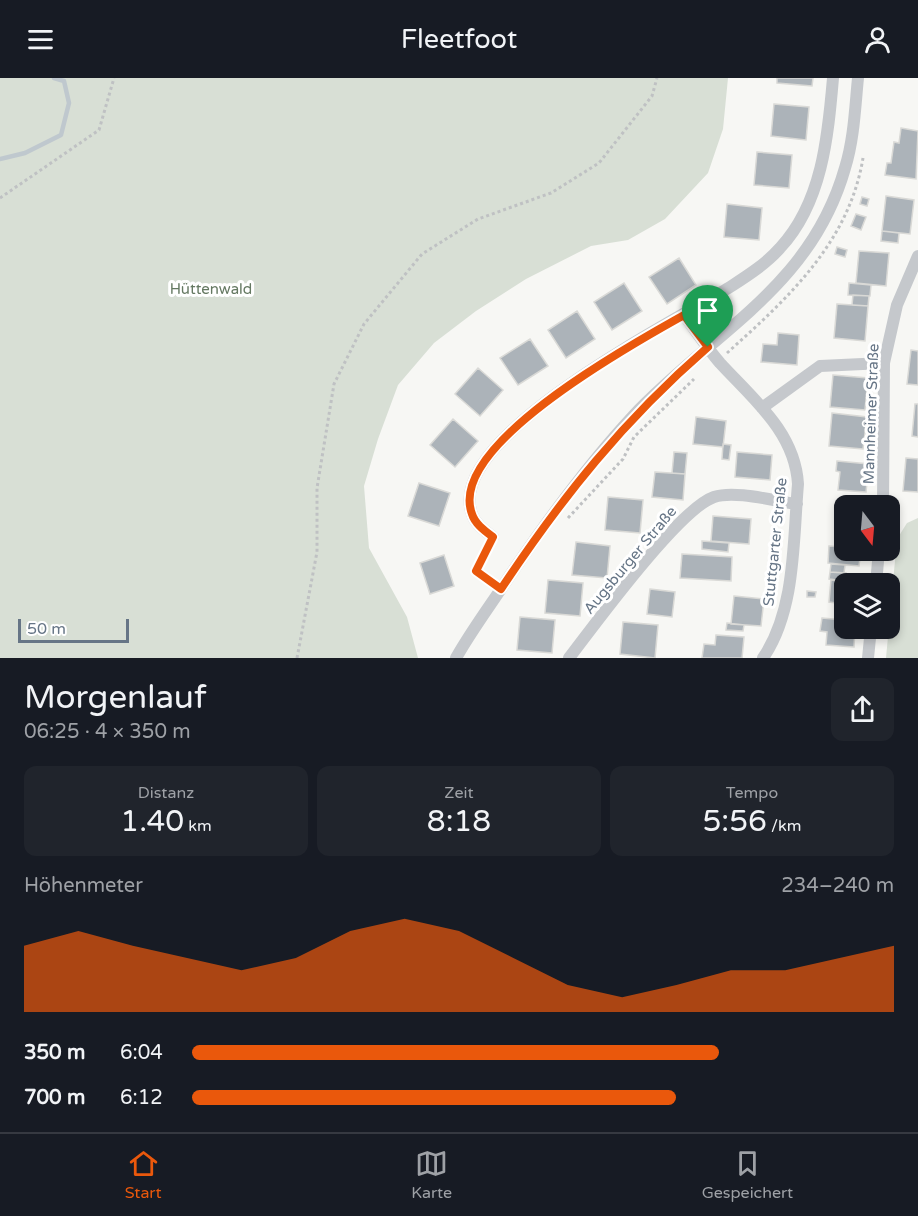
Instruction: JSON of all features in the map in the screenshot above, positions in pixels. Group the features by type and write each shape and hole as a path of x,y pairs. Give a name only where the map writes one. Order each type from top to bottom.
{"street":[{"path":"493,537 482,529 472,514 470,499 475,479 485,459 535,411 572,383 763,264 781,248 807,206 824,156 833,78"},
{"path":"456,658 537,535 584,472 654,395 772,292 796,267 833,202 846,167 858,78"},
{"name":"Mannheimer Straße","path":"883,495 884,363 897,305 918,256"},
{"name":"Stuttgarter Straße","path":"684,315 708,347 784,436 797,465 796,504 786,606 776,634 763,658"},
{"path":"762,408 820,366 884,363"},
{"name":"Augsburger Straße","path":"569,658 639,570 688,513 702,503 716,496 732,495 796,504"},
{"path":"868,658 870,639"}],"path":[{"path":"0,198 99,130 114,78"},
{"path":"297,658 316,552 317,488 334,384 364,324 422,254 478,219 551,193 599,163 652,96 657,78"},
{"path":"493,537 476,571 501,589"}],"green space":[{"name":"Hüttenwald","path":"0,78 728,78 723,129 708,173 665,219 628,240 591,246 526,279 476,311 434,343 398,385 364,486 369,548 407,617 418,658 0,658"},
{"path":"918,518 918,658 886,658 888,639 900,639 900,573 894,573 895,561 900,561 900,534 907,523"}],"building":[{"path":"777,78 813,78 812,86 777,83"},
{"path":"774,104 809,107 806,140 771,136"},
{"path":"901,128 918,131 916,179 885,175 887,163 891,163 894,142 899,143"},
{"path":"757,152 792,155 789,188 754,185"},
{"path":"886,196 914,200 910,234 882,231"},
{"path":"862,197 869,199 867,206 860,204"},
{"path":"727,204 762,208 759,240 724,237"},
{"path":"856,214 866,217 861,230 851,226"},
{"path":"882,231 899,233 898,243 881,241"},
{"path":"837,247 847,250 845,257 835,254"},
{"path":"859,251 889,253 886,286 856,283"},
{"path":"679,258 696,285 667,304 649,277"},
{"path":"624,283 642,311 612,330 594,302"},
{"path":"849,283 871,285 870,296 848,295"},
{"path":"853,295 869,296 868,306 852,305"},
{"path":"837,304 868,306 865,341 834,338"},
{"path":"577,311 595,339 566,358 548,330"},
{"path":"778,333 799,335 797,365 761,362 763,344 777,345"},
{"path":"530,339 548,366 518,385 500,358"},
{"path":"911,350 918,351 918,385 907,384"},
{"path":"478,368 503,390 480,416 455,394"},
{"path":"833,375 868,378 865,410 830,407"},
{"path":"915,404 918,404 918,437 912,436"},
{"path":"832,413 867,417 863,449 829,446"},
{"path":"696,417 726,421 723,447 693,444"},
{"path":"453,419 478,441 455,467 430,445"},
{"path":"723,444 731,445 729,460 722,459"},
{"path":"674,452 687,453 685,474 672,473"},
{"path":"737,452 772,455 770,480 735,477"},
{"path":"906,458 918,459 918,492 903,491"},
{"path":"837,461 869,464 866,492 838,490 840,472 836,471"},
{"path":"655,472 685,474 683,500 652,497"},
{"path":"419,483 450,493 439,526 408,516"},
{"path":"608,497 643,500 640,533 605,530"},
{"path":"713,516 751,519 749,544 711,541"},
{"path":"702,541 729,543 728,552 702,549"},
{"path":"576,542 610,546 607,578 572,575"},
{"path":"829,546 834,546 834,561 860,561 859,566 828,563"},
{"path":"682,554 732,557 731,581 680,578"},
{"path":"444,555 454,586 430,594 420,563"},
{"path":"831,564 845,565 844,573 830,572"},
{"path":"830,572 846,573 834,573 834,580 829,579"},
{"path":"548,580 583,583 580,616 545,613"},
{"path":"831,580 834,580 834,603 829,602"},
{"path":"650,589 675,592 672,617 647,614"},
{"path":"807,591 816,592 815,597 807,597"},
{"path":"734,596 764,599 761,626 731,624"},
{"path":"520,617 555,620 552,653 517,650"},
{"path":"822,618 834,619 834,639 854,639 854,647 826,645 827,632 820,631"},
{"path":"623,622 658,625 655,658 620,654"},
{"path":"727,623 744,625 743,631 726,630"},
{"path":"716,635 744,637 742,658 702,658 704,644 715,645"}],"waterway":[{"path":"0,159 25,153 61,135 69,103 64,81 54,78"}],"route":[{"path":"684,315 708,347 632,417 578,479 501,589 476,571 493,537 482,529 472,514 470,499 475,479 485,459 507,436 572,383 627,347 684,315"}]}
